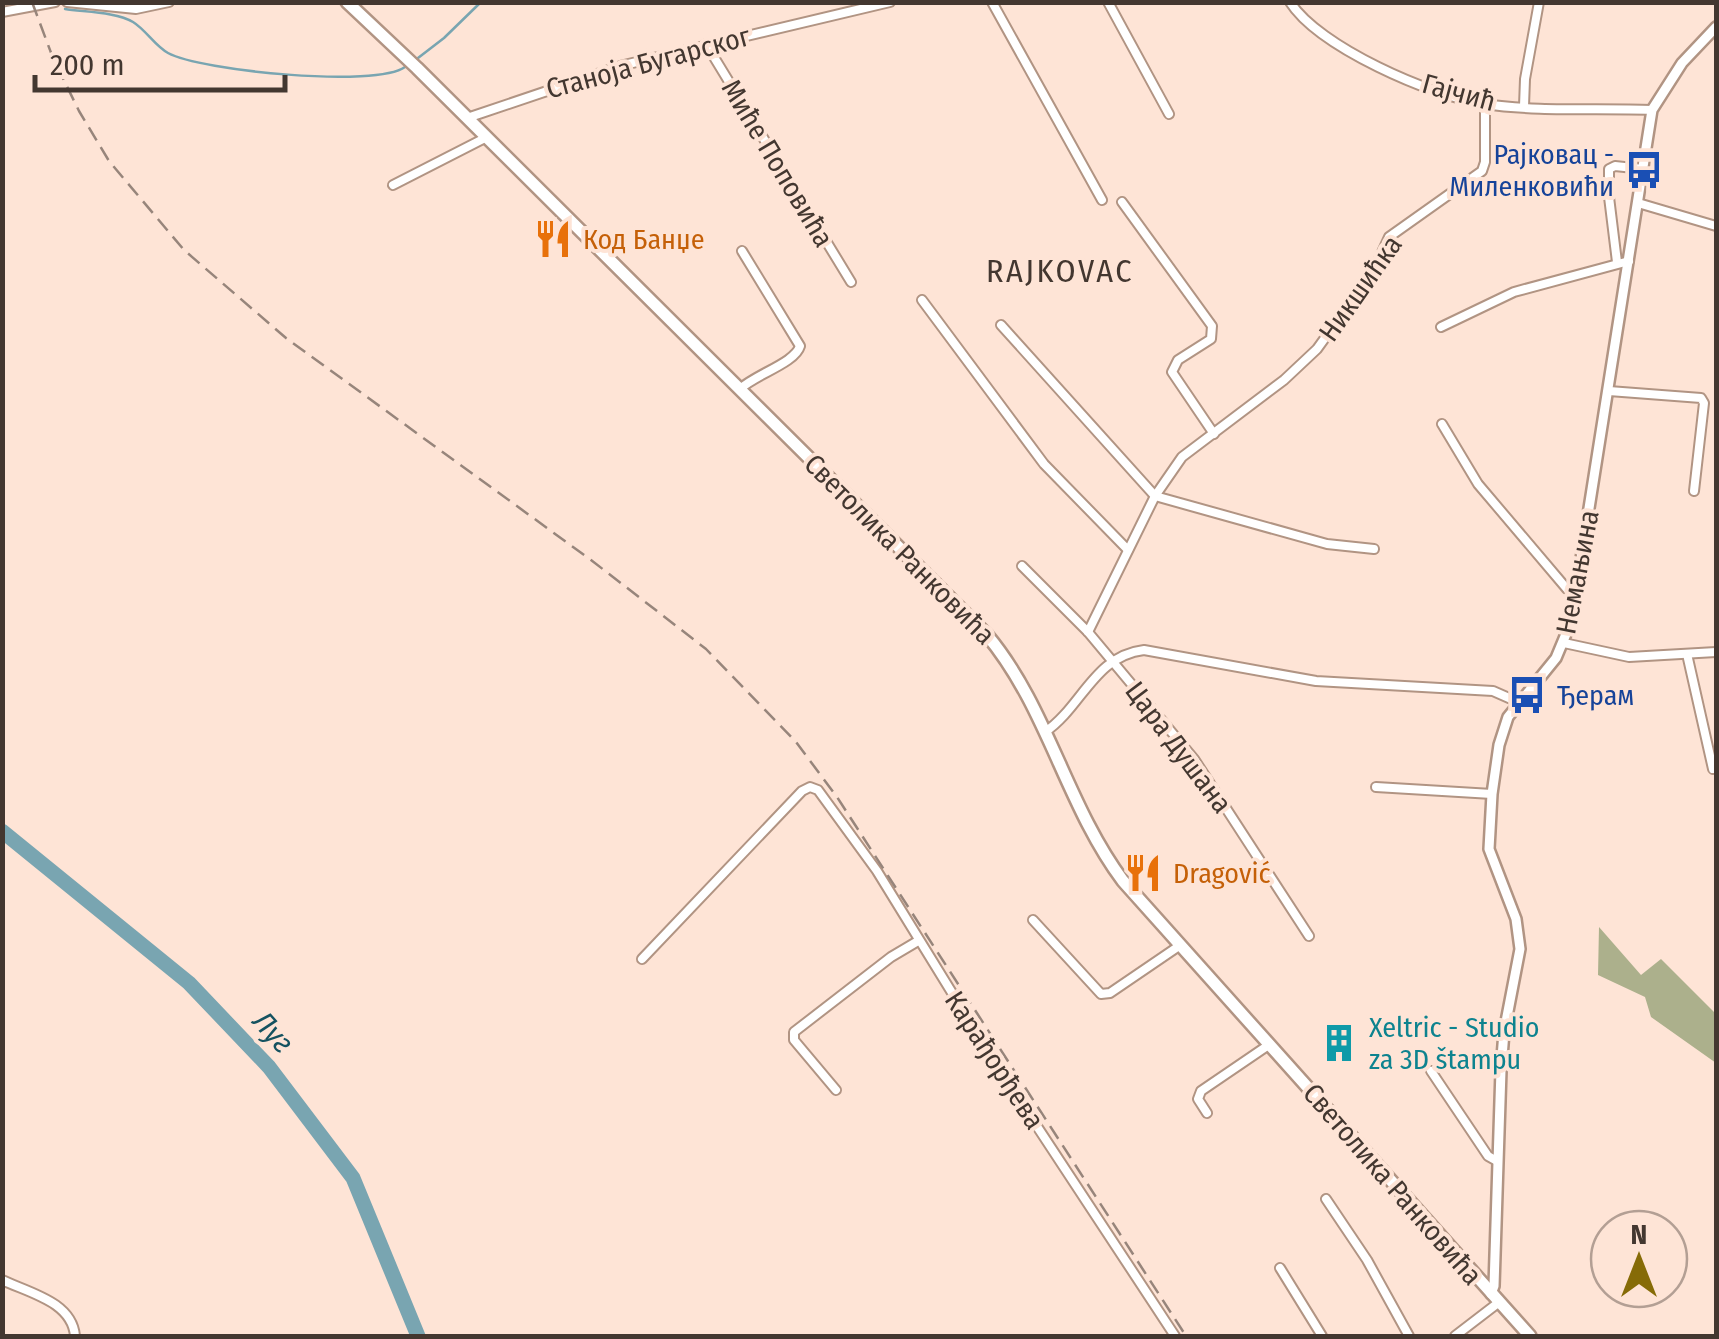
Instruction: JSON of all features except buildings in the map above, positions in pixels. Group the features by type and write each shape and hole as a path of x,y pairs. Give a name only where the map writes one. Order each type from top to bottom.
{"main road":[{"name":"Светолика Ранковића","path":"354,5 987,634 1019,679 1102,852 1122,882 1530,1336"}],"street":[{"path":"2,12 55,2"},
{"path":"66,2 136,9 168,2"},
{"name":"Станоја Бугарског","path":"466,118 587,76 890,2"},
{"path":"992,2 1102,200"},
{"path":"1108,2 1169,114"},
{"name":"Гајчић","path":"1290,2 1312,28 1364,59 1393,74 1484,104 1652,110"},
{"path":"1524,106 1525,78 1539,2"},
{"name":"Немањина","path":"1494,1299 1504,1032 1520,949 1516,919 1490,849 1492,794 1503,730 1518,702 1546,672 1564,644 1576,594 1652,110 1682,63 1716,27"},
{"name":"Миће Поповића","path":"706,44 850,282"},
{"name":"Никшићка","path":"1214,434 1284,380 1330,333 1378,265 1389,237 1482,171 1484,104"},
{"path":"392,184 486,138"},
{"path":"1617,262 1609,168 1642,169"},
{"path":"1088,632 1155,496 1182,457 1214,434 1172,372 1178,360 1212,339 1212,326 1122,202"},
{"path":"1638,203 1716,226"},
{"path":"740,388 792,358 800,346 742,251"},
{"path":"1441,326 1514,292 1629,261"},
{"path":"922,300 1044,464 1128,550"},
{"path":"1001,325 1155,496 1328,544 1374,549"},
{"path":"1609,391 1701,398 1704,403 1694,491"},
{"path":"1442,424 1478,484 1568,590 1576,594"},
{"name":"Цара Душана","path":"1022,566 1088,632 1194,759 1309,936"},
{"path":"1564,644 1619,656 1716,652"},
{"path":"1045,732 1112,661 1138,651 1156,651 1316,682 1493,691 1518,702"},
{"path":"1688,654 1712,769"},
{"name":"Карађорђева","path":"642,959 802,791 813,787 818,790 858,842 1175,1336"},
{"path":"1376,788 1492,794"},
{"path":"1033,920 1089,984 1104,994 1179,946"},
{"path":"836,1090 794,1040 794,1032 891,957 918,941"},
{"path":"1207,1113 1198,1099 1200,1091 1270,1044"},
{"path":"1431,1071 1488,1156 1497,1160"},
{"path":"1326,1200 1366,1260 1408,1336"},
{"path":"1280,1268 1322,1336"},
{"path":"2,1280 67,1312 75,1336"},
{"path":"1455,1336 1494,1299"}],"green space":[{"path":"1599,927 1641,975 1661,959 1716,1014 1716,1063 1651,1017 1645,997 1598,975"}],"waterway":[{"path":"418,58 481,2"},
{"path":"65,9 126,19 168,53 215,66 326,77 388,73 405,67"},
{"name":"Луг","path":"2,831 189,983 269,1067 353,1178 418,1336"}],"railway":[{"path":"32,2 53,58 109,161 184,250 286,338 591,560 706,649 796,742 837,797 1186,1336"}],"place":[{"name":"Рајковац - Миленковићи","path":"1644,170"},
{"name":"Код Банџе","path":"553,239"},
{"name":"Ђерам","path":"1527,695"},
{"name":"Dragović","path":"1143,873"},
{"name":"Xeltric - Studio za 3D štampu","path":"1339,1043"}],"district":[{"name":"RAJKOVAC","path":"1060,271"}]}
